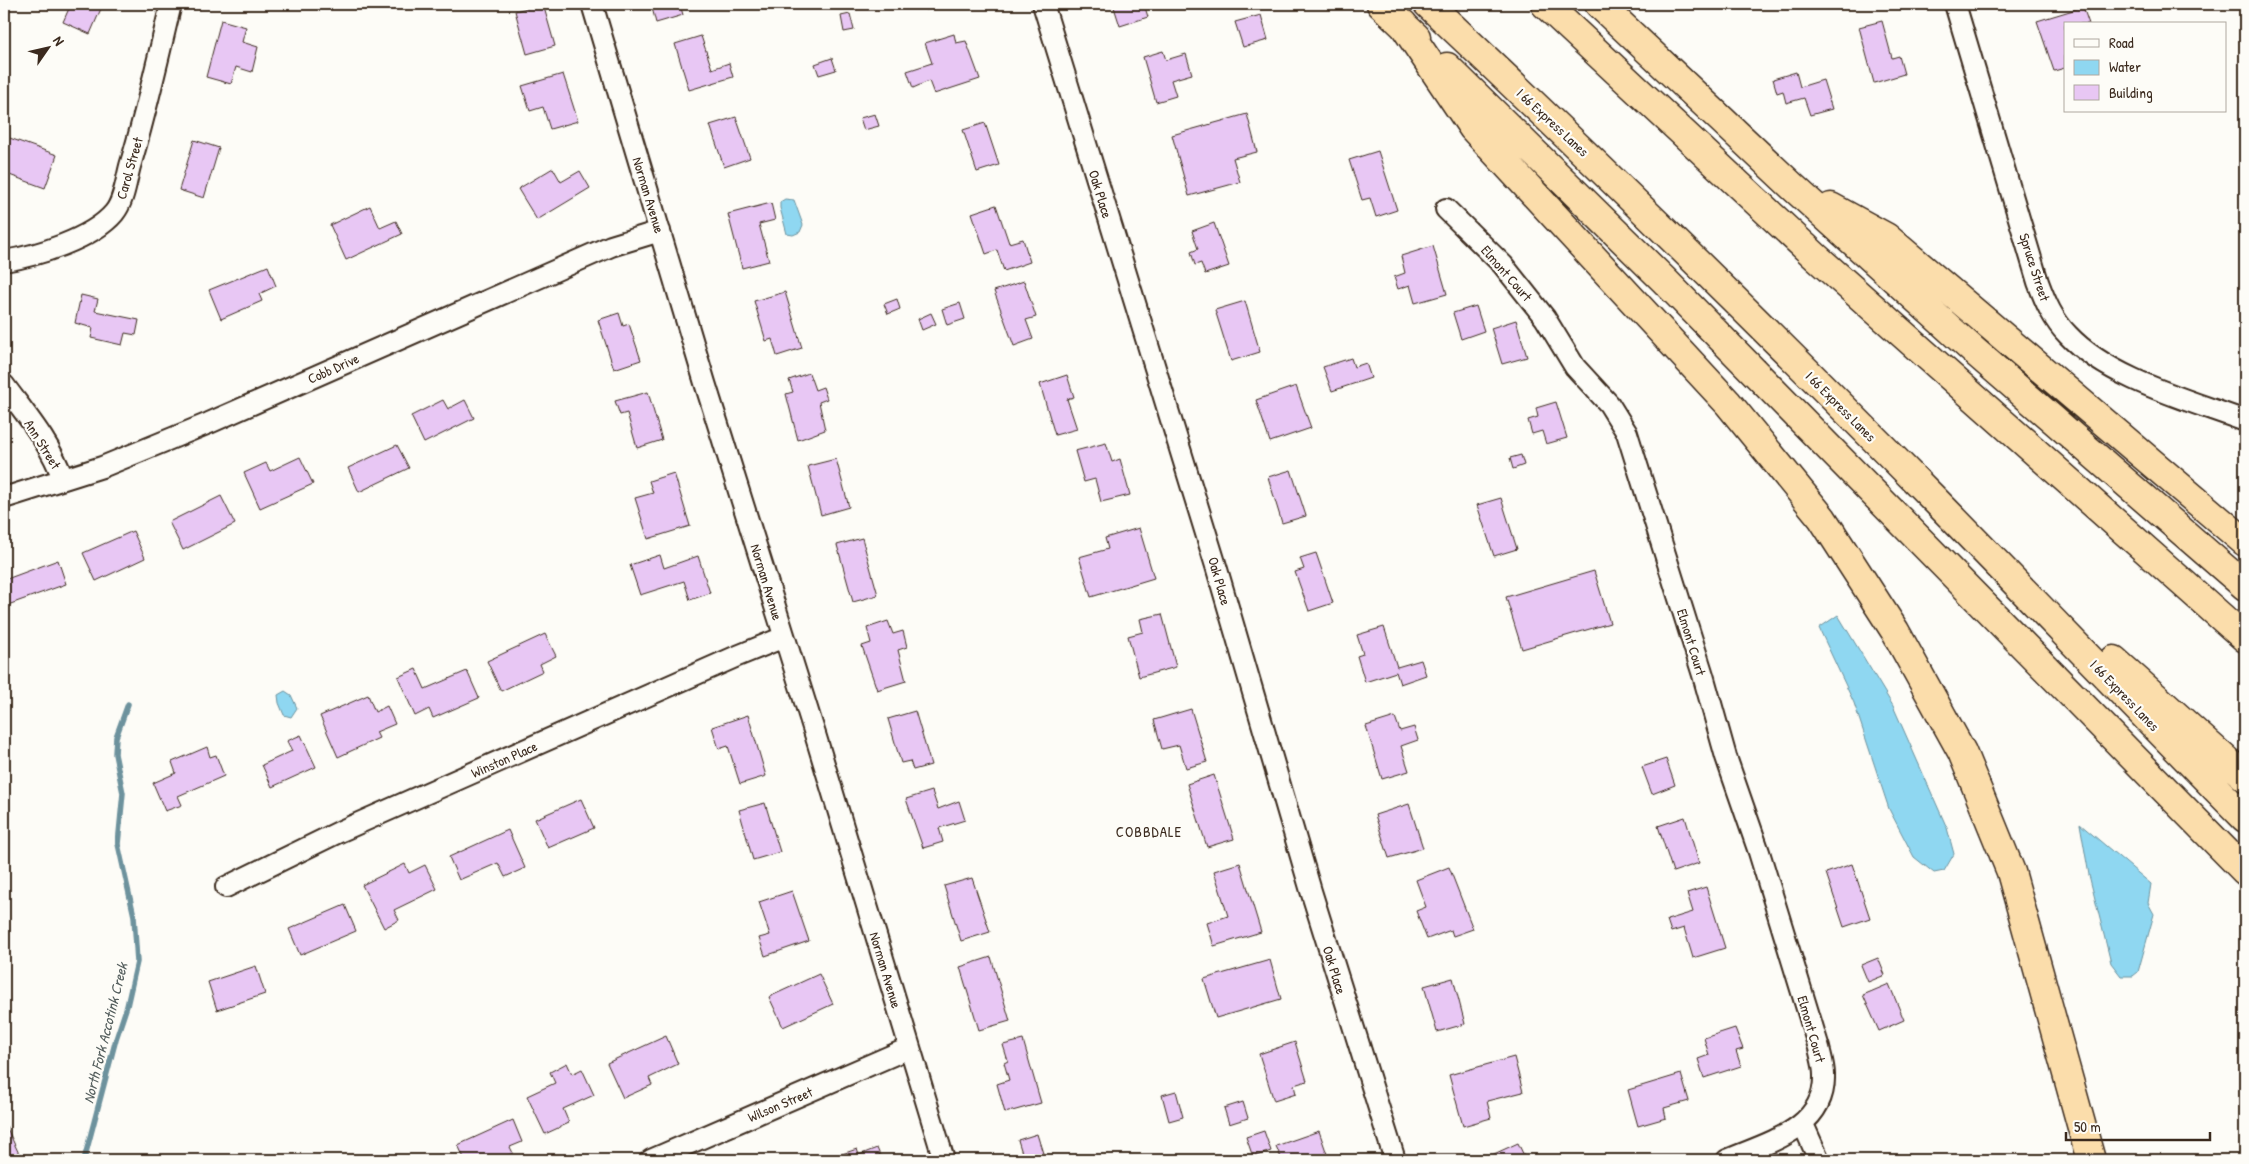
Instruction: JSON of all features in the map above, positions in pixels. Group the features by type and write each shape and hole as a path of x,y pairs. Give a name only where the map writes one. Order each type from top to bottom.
{"highway":[{"path":"1381,4 1664,280 2245,871"},
{"name":"I 66 Express Lanes","path":"1428,4 1586,152 1934,499 2245,818"},
{"path":"1545,4 1816,257 2242,636"},
{"path":"1599,4 1793,187 1973,350 2245,586"},
{"path":"1403,24 1473,128 1728,403 1816,511 1895,631 1962,752 2012,872 2091,1160"},
{"path":"1793,187 1886,237 2245,542"},
{"path":"1934,499 2245,777"}],"street":[{"name":"Carol Street","path":"4,261 46,251 76,239 92,230 114,213 121,200 137,145 171,4"},
{"name":"Norman Avenue","path":"592,4 705,383 944,1160"},
{"name":"Oak Place","path":"1043,4 1216,566 1311,891 1394,1160"},
{"name":"Spruce Street","path":"1955,4 2038,282 2049,309 2059,325 2085,351 2124,374 2245,421"},
{"name":"Elmont Court","path":"1446,209 1503,265 1545,318 1576,367 1609,404 1627,433 1700,666 1726,758 1759,852 1819,1048 1824,1074 1824,1089 1814,1113 1803,1124"},
{"name":"Cobb Drive","path":"4,498 102,467 209,423 611,246 660,231"},
{"name":"Ann Street","path":"4,385 46,444 64,479"},
{"name":"Winston Place","path":"226,887 341,831 734,657 784,637"},
{"name":"Wilson Street","path":"650,1160 909,1048"},
{"path":"1726,1160 1788,1134 1803,1124 1819,1160"}],"water":[{"path":"785,199 794,200 803,225 800,232 793,235 787,234 780,208 780,202"},
{"path":"1838,615 1893,706 1947,828 1954,854 1944,871 1934,873 1914,857 1889,809 1854,703 1819,628"},
{"path":"285,691 291,695 297,708 291,717 284,715 279,703 278,695"},
{"path":"2080,824 2151,884 2148,903 2154,914 2138,972 2133,976 2121,976 2111,963 2089,875"}],"building":[{"path":"71,4 103,4 90,34 63,22"},
{"path":"543,4 555,46 527,54 515,11"},
{"path":"651,4 680,4 683,15 656,23"},
{"path":"924,4 946,4 926,10"},
{"path":"1113,4 1144,4 1148,17 1120,26"},
{"path":"2083,7 2088,22 2064,22 2064,68 2054,71 2037,21"},
{"path":"850,14 854,30 844,32 841,16"},
{"path":"1261,15 1268,40 1243,47 1235,22"},
{"path":"221,20 246,27 242,42 258,47 252,72 236,67 231,84 206,77"},
{"path":"1882,21 1892,58 1899,56 1904,74 1874,83 1859,27"},
{"path":"954,34 956,43 966,41 980,79 934,94 929,81 913,88 907,71 932,63 925,43"},
{"path":"701,36 712,69 729,63 733,77 689,90 675,44"},
{"path":"1163,51 1166,60 1186,54 1192,74 1171,80 1176,96 1156,102 1143,57"},
{"path":"832,58 836,70 819,75 815,64"},
{"path":"1796,72 1800,87 1823,80 1832,109 1810,115 1804,98 1786,103 1783,91 1777,93 1773,79"},
{"path":"563,74 578,121 550,129 543,107 530,111 522,86"},
{"path":"875,114 879,126 864,130 860,118"},
{"path":"1247,114 1257,152 1233,158 1240,182 1189,196 1172,135"},
{"path":"736,117 750,158 724,167 710,125"},
{"path":"985,123 999,165 977,172 963,130"},
{"path":"4,136 57,155 45,188 4,173"},
{"path":"194,140 219,148 204,198 179,190"},
{"path":"1378,151 1397,210 1376,217 1370,198 1362,200 1349,160"},
{"path":"553,168 561,182 580,171 590,188 537,220 518,189"},
{"path":"771,203 775,220 759,224 769,261 742,268 728,214"},
{"path":"996,205 1009,243 1023,239 1030,262 1004,271 997,250 986,254 972,213"},
{"path":"370,206 380,228 396,221 402,234 346,260 330,225"},
{"path":"1214,223 1229,266 1205,274 1201,263 1195,265 1191,252 1198,249 1192,231"},
{"path":"1433,246 1447,294 1415,303 1410,285 1398,289 1394,277 1405,273 1401,256"},
{"path":"268,266 276,286 259,294 262,301 221,319 209,290"},
{"path":"1024,281 1036,317 1026,320 1033,339 1014,346 994,291"},
{"path":"785,292 802,348 777,356 772,339 766,341 754,301"},
{"path":"81,295 98,299 95,311 139,320 136,335 125,333 122,345 91,338 93,328 75,323"},
{"path":"897,299 900,309 888,314 884,304"},
{"path":"1245,301 1260,352 1231,361 1215,310"},
{"path":"960,303 965,319 947,325 942,309"},
{"path":"1476,306 1484,331 1461,339 1453,313"},
{"path":"619,313 623,326 629,324 641,360 614,369 598,320"},
{"path":"931,313 936,324 922,330 918,319"},
{"path":"1516,320 1527,357 1502,364 1491,328"},
{"path":"1351,358 1354,367 1366,363 1371,378 1332,391 1323,367"},
{"path":"809,373 815,390 823,387 827,399 819,402 825,430 798,440 786,394 793,392 789,380"},
{"path":"1067,375 1074,397 1067,399 1077,429 1055,435 1040,384"},
{"path":"1296,386 1311,428 1270,442 1256,400"},
{"path":"648,392 662,440 637,448 627,413 620,415 615,401"},
{"path":"443,400 448,409 465,400 474,418 424,443 411,416"},
{"path":"1556,402 1567,438 1546,444 1542,431 1532,434 1528,420 1538,417 1536,408"},
{"path":"1106,443 1112,462 1120,459 1130,495 1101,502 1095,479 1084,482 1075,451"},
{"path":"397,445 409,468 359,492 348,468"},
{"path":"1521,455 1524,465 1513,469 1510,458"},
{"path":"300,457 313,484 260,508 244,473 266,463 270,471"},
{"path":"836,459 849,507 821,515 808,466"},
{"path":"1291,470 1306,516 1282,523 1268,477"},
{"path":"674,473 690,526 648,539 635,498 653,493 649,481"},
{"path":"221,496 235,524 183,550 169,522"},
{"path":"1501,498 1517,549 1494,556 1477,505"},
{"path":"1139,528 1154,578 1091,597 1079,557 1108,549 1105,538"},
{"path":"133,531 145,558 96,581 83,553"},
{"path":"862,538 878,595 853,602 837,545"},
{"path":"1316,553 1333,603 1309,611 1295,572 1304,569 1300,558"},
{"path":"660,555 664,568 698,556 710,593 690,600 684,581 640,595 630,565"},
{"path":"58,560 66,584 5,606 4,580"},
{"path":"1594,571 1610,623 1522,649 1506,597"},
{"path":"1162,614 1176,667 1139,677 1128,636 1143,632 1140,619"},
{"path":"888,621 893,634 903,631 907,647 898,650 906,681 877,690 862,646 871,643 867,628"},
{"path":"1384,627 1397,667 1421,660 1426,675 1400,684 1396,672 1365,682 1357,656 1363,654 1357,635"},
{"path":"545,634 556,656 540,664 543,671 501,691 487,661"},
{"path":"416,669 425,689 467,671 479,698 433,718 429,709 415,716 398,677"},
{"path":"368,695 375,712 387,706 395,724 376,732 379,738 338,757 320,716"},
{"path":"1191,709 1207,762 1186,768 1179,745 1162,749 1154,720"},
{"path":"915,711 931,765 913,770 910,761 901,763 888,719"},
{"path":"748,715 766,776 740,784 728,746 719,749 712,727"},
{"path":"1395,717 1400,731 1414,727 1418,740 1401,746 1409,771 1382,779 1366,726"},
{"path":"301,735 316,767 272,787 262,765 292,751 287,741"},
{"path":"207,747 210,757 216,755 224,776 178,796 182,805 165,811 153,783 176,773 172,762"},
{"path":"1666,759 1675,785 1652,794 1642,767"},
{"path":"1214,775 1234,839 1207,847 1187,784"},
{"path":"932,791 938,809 959,801 965,820 939,828 943,842 923,848 906,799"},
{"path":"581,799 594,828 548,848 535,819"},
{"path":"765,803 780,852 753,860 739,810"},
{"path":"1409,804 1423,848 1389,858 1375,815"},
{"path":"1685,817 1699,863 1673,872 1658,826"},
{"path":"508,830 525,868 505,877 498,863 459,880 449,857"},
{"path":"1240,863 1261,932 1214,946 1207,923 1228,916 1214,871"},
{"path":"405,864 409,873 425,865 437,889 394,910 399,920 384,928 362,885"},
{"path":"1852,864 1870,918 1844,927 1826,873"},
{"path":"1449,867 1473,929 1453,936 1451,930 1427,939 1416,911 1426,907 1416,880"},
{"path":"972,878 990,932 961,941 944,886"},
{"path":"1706,887 1725,948 1693,958 1684,928 1671,932 1667,920 1693,912 1687,893"},
{"path":"792,891 809,941 765,956 759,938 770,935 759,902"},
{"path":"345,905 356,931 300,955 289,929"},
{"path":"991,957 1010,1021 979,1030 960,967"},
{"path":"1878,958 1885,975 1868,982 1861,965"},
{"path":"1270,960 1281,999 1216,1018 1204,979"},
{"path":"256,966 265,994 217,1010 208,982"},
{"path":"819,974 833,1004 783,1027 769,997"},
{"path":"1453,978 1465,1024 1437,1032 1424,986"},
{"path":"1889,984 1904,1020 1879,1031 1863,995"},
{"path":"1735,1028 1743,1049 1736,1051 1741,1066 1704,1078 1698,1059 1709,1055 1704,1038"},
{"path":"666,1036 678,1064 649,1078 652,1085 623,1098 607,1063"},
{"path":"1023,1040 1041,1103 1005,1113 997,1084 1009,1080 1004,1063 1008,1061 1003,1045"},
{"path":"1295,1042 1307,1081 1294,1085 1296,1094 1274,1101 1259,1054"},
{"path":"1514,1057 1523,1092 1487,1101 1491,1118 1463,1126 1449,1075"},
{"path":"567,1063 572,1074 582,1069 594,1095 563,1109 569,1123 545,1134 527,1096 555,1083 550,1072"},
{"path":"1681,1074 1689,1101 1664,1108 1666,1118 1638,1126 1628,1090"},
{"path":"1176,1091 1183,1117 1169,1121 1162,1095"},
{"path":"1243,1102 1248,1118 1229,1124 1224,1108"},
{"path":"513,1120 522,1142 510,1147 513,1153 498,1160 465,1160 458,1145"},
{"path":"4,1122 21,1158 17,1160 4,1160"},
{"path":"1264,1131 1271,1151 1253,1157 1246,1137"},
{"path":"1319,1131 1329,1160 1282,1160 1276,1146"},
{"path":"1037,1134 1045,1160 1017,1160 1015,1156 1022,1153 1018,1140"},
{"path":"1518,1143 1526,1160 1481,1160"},
{"path":"877,1148 882,1160 824,1160 857,1149 859,1155"}],"waterway":[{"name":"North Fork Accotink Creek","path":"84,1160 116,1039 127,1006 137,962 134,916 118,844 123,793 115,754 116,737 128,704"}],"district":[{"name":"COBBDALE","path":"1149,831"}]}
